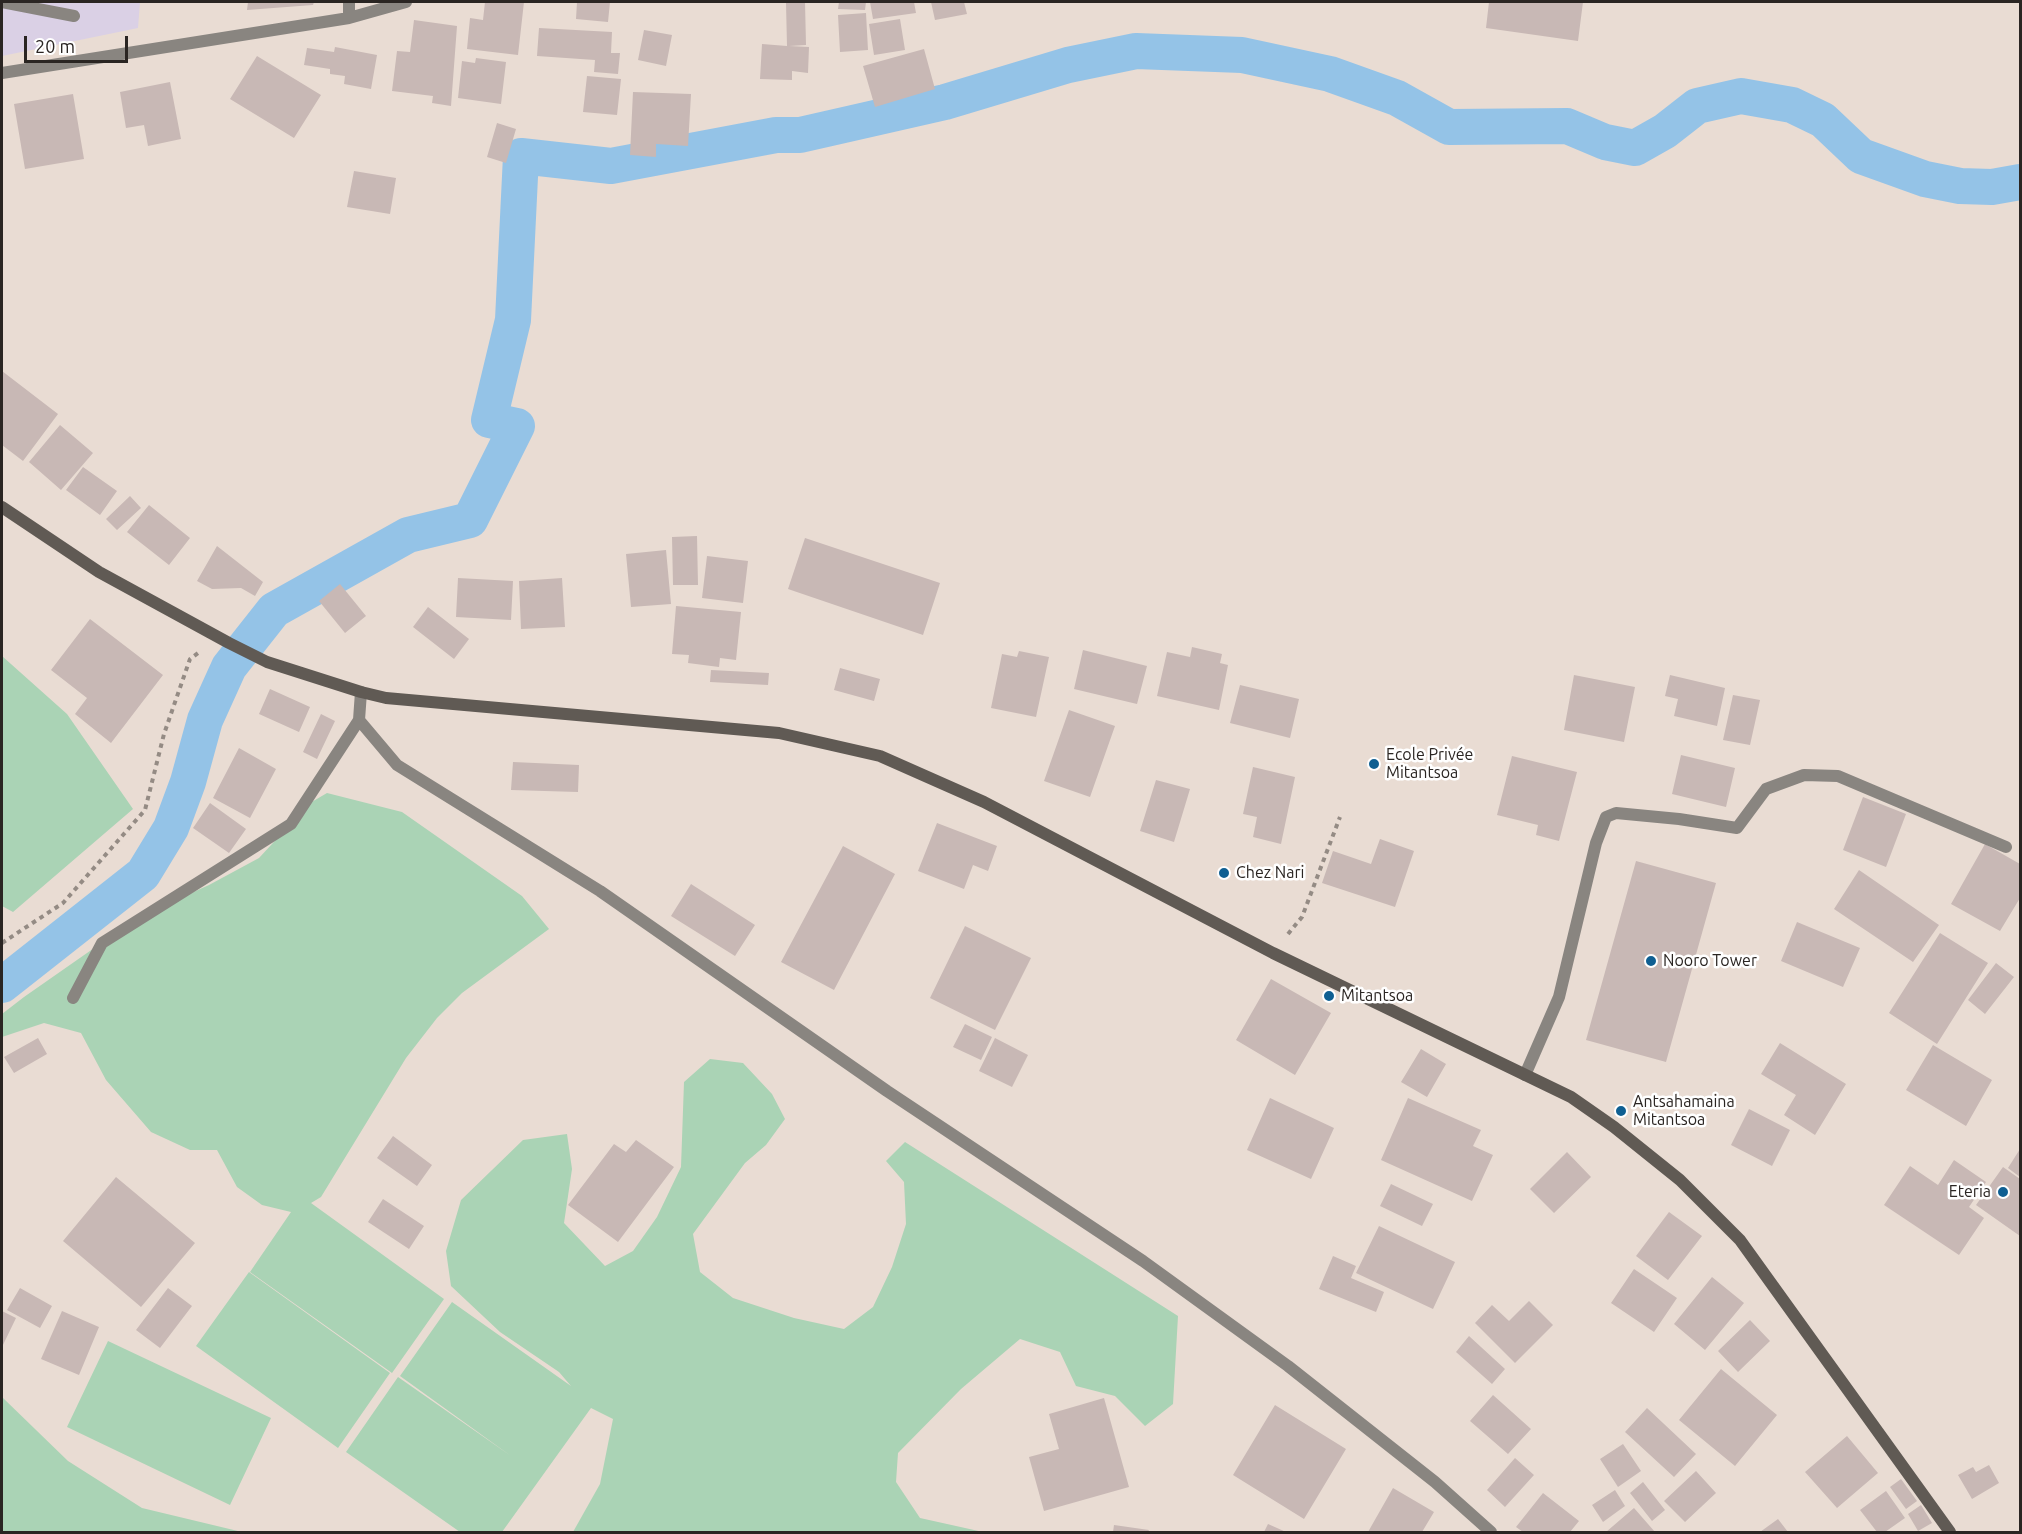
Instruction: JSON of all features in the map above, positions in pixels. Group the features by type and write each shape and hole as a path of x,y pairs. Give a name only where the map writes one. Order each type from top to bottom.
{"main road":[{"path":"2,507 99,572 224,640 267,662 361,692 398,699 779,733 880,756 984,802 1273,953 1571,1097 1614,1127 1680,1180 1740,1240 1950,1533"}],"street":[{"path":"2,2 74,16"},
{"path":"349,2 349,18"},
{"path":"2,73 349,18 406,2"},
{"path":"74,998 102,944 291,824 359,720 361,692"},
{"path":"359,720 397,765 600,891 887,1091 1143,1261 1288,1366 1435,1482 1491,1533"},
{"path":"1525,1075 1559,997 1596,843 1606,817 1616,813 1737,828 1766,789 1804,775 1838,776 2006,847"}],"path":[{"path":"2,943 63,903 145,810 164,734 190,659 224,640"},
{"path":"1302,917 1340,817"}],"shaded area":[{"path":"2,2 140,2 138,28 2,56"}],"green space":[{"path":"2,656 67,714 133,809 13,912 2,906"},
{"path":"327,793 402,812 522,896 549,929 462,993 437,1018 406,1058 321,1197 311,1203 444,1299 392,1373 250,1272 291,1212 262,1205 237,1187 217,1150 190,1150 151,1132 106,1080 81,1033 44,1023 2,1037 2,1014 24,997 140,916 209,885 259,858 310,803"},
{"path":"710,1059 743,1063 772,1094 785,1119 766,1145 745,1163 693,1234 700,1272 733,1298 794,1318 844,1329 873,1307 892,1267 906,1224 904,1182 886,1161 905,1142 1178,1316 1173,1404 1145,1426 1115,1396 1076,1386 1060,1352 1020,1339 961,1389 898,1453 896,1482 920,1518 983,1532 573,1532 600,1484 613,1419 591,1408 502,1532 460,1532 346,1452 398,1377 511,1456 400,1376 452,1302 571,1386 559,1372 500,1332 451,1286 446,1251 461,1200 523,1140 567,1134 572,1169 564,1223 605,1266 633,1251 657,1217 681,1167 684,1082"},
{"path":"249,1272 390,1373 338,1448 196,1346"},
{"path":"108,1341 271,1418 230,1505 67,1427"},
{"path":"2,1397 68,1461 142,1508 242,1532 2,1532"}],"building":[{"path":"248,2 314,2 313,5 247,10"},
{"path":"485,2 524,2 518,55 467,49 470,18 483,20"},
{"path":"577,2 610,2 608,22 576,19"},
{"path":"805,2 806,45 789,46 809,47 808,73 792,71 792,80 760,79 762,44 787,46 786,3"},
{"path":"839,2 866,2 865,10 838,9"},
{"path":"870,2 914,2 916,13 873,19"},
{"path":"931,2 964,2 967,14 935,20"},
{"path":"1489,2 1583,2 1578,41 1486,28"},
{"path":"866,13 868,50 840,52 838,15"},
{"path":"900,19 905,50 874,55 869,24"},
{"path":"414,20 457,26 451,106 432,103 433,96 392,91 397,51 410,52"},
{"path":"539,28 612,32 611,53 620,53 618,74 594,72 595,60 537,56"},
{"path":"644,30 672,35 666,66 638,60"},
{"path":"335,47 377,55 371,89 344,84 345,76 330,74 330,69 304,65 307,48 334,52"},
{"path":"924,49 935,89 875,107 863,66"},
{"path":"257,56 321,95 294,138 230,99"},
{"path":"476,58 506,62 501,104 458,98 462,61 475,63"},
{"path":"587,76 621,79 617,115 583,112"},
{"path":"170,82 181,139 148,146 144,125 126,128 120,92"},
{"path":"633,92 691,94 688,146 656,144 656,157 630,155"},
{"path":"73,94 84,159 25,169 14,104"},
{"path":"497,123 516,129 506,163 487,157"},
{"path":"354,171 396,178 390,214 347,207"},
{"path":"2,371 58,414 23,461 2,445"},
{"path":"60,425 93,453 61,490 29,462"},
{"path":"83,467 117,491 100,515 66,490"},
{"path":"130,496 141,508 117,530 106,519"},
{"path":"149,505 190,538 169,565 127,532"},
{"path":"697,536 698,585 673,585 672,537"},
{"path":"805,538 940,583 923,635 788,589"},
{"path":"217,546 263,582 255,596 241,588 212,589 197,581"},
{"path":"666,550 671,604 631,607 626,554"},
{"path":"707,556 748,561 743,603 702,598"},
{"path":"458,578 513,581 511,620 456,617"},
{"path":"562,578 565,627 521,629 519,581"},
{"path":"340,584 366,616 345,633 319,601"},
{"path":"676,606 741,612 736,660 720,658 719,667 688,663 689,655 672,654"},
{"path":"428,607 469,639 454,659 413,627"},
{"path":"90,619 163,675 111,743 75,714 87,698 51,670"},
{"path":"1192,647 1222,654 1220,663 1228,665 1219,710 1157,696 1167,652 1190,657"},
{"path":"1083,650 1147,666 1137,704 1074,689"},
{"path":"1019,651 1049,657 1036,717 991,708 1002,654 1017,657"},
{"path":"840,668 880,679 874,701 834,690"},
{"path":"711,670 769,673 768,685 710,682"},
{"path":"1574,675 1635,687 1624,742 1564,730"},
{"path":"1670,675 1725,688 1717,726 1674,716 1678,699 1665,696"},
{"path":"1240,685 1299,699 1290,738 1230,723"},
{"path":"270,689 310,707 299,732 259,714"},
{"path":"1733,695 1760,700 1750,745 1723,740"},
{"path":"1069,710 1115,726 1090,797 1044,781"},
{"path":"321,714 335,721 317,759 303,752"},
{"path":"239,748 276,769 250,818 213,798"},
{"path":"1681,755 1735,768 1726,807 1672,794"},
{"path":"1512,756 1577,772 1559,841 1536,835 1538,825 1497,815"},
{"path":"513,762 579,765 578,792 511,790"},
{"path":"1253,767 1295,777 1281,844 1253,837 1257,817 1243,814"},
{"path":"1156,780 1190,789 1174,842 1140,831"},
{"path":"1863,797 1906,814 1886,867 1843,850"},
{"path":"210,803 246,829 229,853 193,828"},
{"path":"937,823 997,846 988,871 973,865 964,889 918,871"},
{"path":"1380,839 1414,851 1395,907 1322,883 1333,851 1371,864"},
{"path":"1985,844 2020,864 2020,898 2000,931 1951,904"},
{"path":"843,846 895,874 834,990 781,962"},
{"name":"Nooro Tower","path":"1636,861 1716,883 1666,1062 1586,1040"},
{"path":"1859,870 1939,925 1913,962 1834,909"},
{"path":"691,884 755,925 735,956 671,916"},
{"path":"1797,922 1860,948 1843,987 1781,961"},
{"path":"965,926 1031,958 995,1030 930,998"},
{"path":"1940,933 1988,963 1937,1044 1889,1013"},
{"path":"1996,963 2014,977 1985,1014 1968,1000"},
{"path":"1271,979 1331,1013 1295,1075 1236,1040"},
{"path":"965,1024 992,1037 981,1060 953,1047"},
{"path":"38,1038 47,1054 14,1073 4,1057"},
{"path":"995,1038 1028,1055 1012,1087 979,1071"},
{"path":"1780,1043 1846,1084 1815,1135 1784,1115 1796,1095 1761,1074"},
{"path":"1933,1045 1992,1080 1966,1126 1906,1090"},
{"path":"1421,1049 1446,1064 1427,1097 1401,1082"},
{"path":"1270,1098 1334,1128 1311,1179 1247,1150"},
{"path":"1408,1098 1481,1130 1473,1146 1493,1155 1472,1201 1381,1160"},
{"path":"1749,1109 1790,1130 1772,1166 1731,1145"},
{"path":"393,1136 432,1165 417,1186 377,1158"},
{"path":"636,1140 674,1167 618,1242 568,1205 614,1144 626,1152"},
{"path":"2020,1149 2020,1177 2008,1168"},
{"path":"1567,1152 1591,1177 1554,1213 1530,1189"},
{"path":"1954,1160 1986,1182 1969,1207 1984,1218 1959,1255 1884,1205 1910,1166 1938,1185"},
{"name":"Eteria","path":"2003,1167 2020,1179 2020,1236 1976,1205"},
{"path":"116,1177 195,1243 141,1307 63,1241"},
{"path":"1391,1184 1433,1204 1422,1226 1380,1206"},
{"path":"383,1199 424,1226 409,1249 368,1222"},
{"path":"1669,1212 1702,1236 1668,1280 1636,1256"},
{"path":"1379,1226 1455,1262 1433,1309 1356,1273"},
{"path":"1333,1256 1356,1266 1351,1278 1384,1292 1376,1312 1319,1289"},
{"path":"1634,1269 1677,1298 1654,1332 1611,1303"},
{"path":"1712,1277 1744,1303 1705,1350 1674,1324"},
{"path":"20,1288 52,1306 40,1328 7,1310"},
{"path":"168,1288 192,1306 160,1348 136,1330"},
{"path":"1529,1301 1553,1325 1515,1363 1475,1323 1492,1305 1509,1321"},
{"path":"2,1311 16,1318 2,1347"},
{"path":"62,1311 99,1327 79,1375 41,1359"},
{"path":"1750,1320 1770,1341 1738,1372 1718,1351"},
{"path":"1469,1336 1505,1369 1492,1384 1456,1352"},
{"path":"1721,1369 1777,1415 1735,1466 1679,1420"},
{"path":"1493,1395 1531,1429 1508,1454 1470,1421"},
{"path":"1104,1398 1129,1487 1044,1511 1029,1457 1059,1449 1049,1414"},
{"path":"1275,1405 1346,1449 1304,1519 1233,1475"},
{"path":"1647,1408 1696,1454 1674,1477 1625,1432"},
{"path":"1847,1436 1878,1473 1837,1508 1805,1472"},
{"path":"1623,1444 1641,1471 1618,1487 1600,1459"},
{"path":"1515,1458 1534,1475 1505,1507 1487,1490"},
{"path":"1989,1465 1999,1483 1972,1499 1958,1475 1973,1467 1976,1472"},
{"path":"1696,1471 1716,1493 1685,1522 1664,1501"},
{"path":"1901,1479 1917,1501 1906,1509 1890,1487"},
{"path":"1643,1482 1665,1510 1652,1521 1630,1493"},
{"path":"1393,1488 1434,1512 1422,1532 1368,1532"},
{"path":"1615,1490 1625,1506 1603,1522 1592,1505"},
{"path":"1886,1491 1905,1518 1885,1532 1877,1532 1860,1510"},
{"path":"1543,1493 1579,1521 1570,1532 1523,1532 1516,1527"},
{"path":"1921,1505 1932,1523 1918,1531 1908,1514"},
{"path":"1634,1508 1655,1532 1606,1532"},
{"path":"1778,1519 1788,1532 1760,1532"},
{"path":"1268,1524 1286,1532 1264,1532"},
{"path":"1114,1525 1149,1530 1148,1532 1113,1532"}],"waterway":[{"path":"2,985 143,874 171,828 188,782 205,720 229,667 274,610 408,535 470,520 517,426 489,420 513,320 521,156 611,166 776,135 800,135 945,102 1068,65 1136,51 1242,55 1330,74 1397,98 1449,127 1567,126 1605,142 1635,148 1665,131 1697,106 1741,96 1792,105 1823,120 1861,156 1925,179 1960,186 1992,187 2020,182"}],"place":[{"name":"Ecole Privée Mitantsoa","path":"1374,764"},
{"name":"Chez Nari","path":"1224,873"},
{"name":"Nooro Tower","path":"1651,961"},
{"name":"Mitantsoa","path":"1329,996"},
{"name":"Antsahamaina Mitantsoa","path":"1621,1111"},
{"name":"Eteria","path":"2003,1192"}]}
